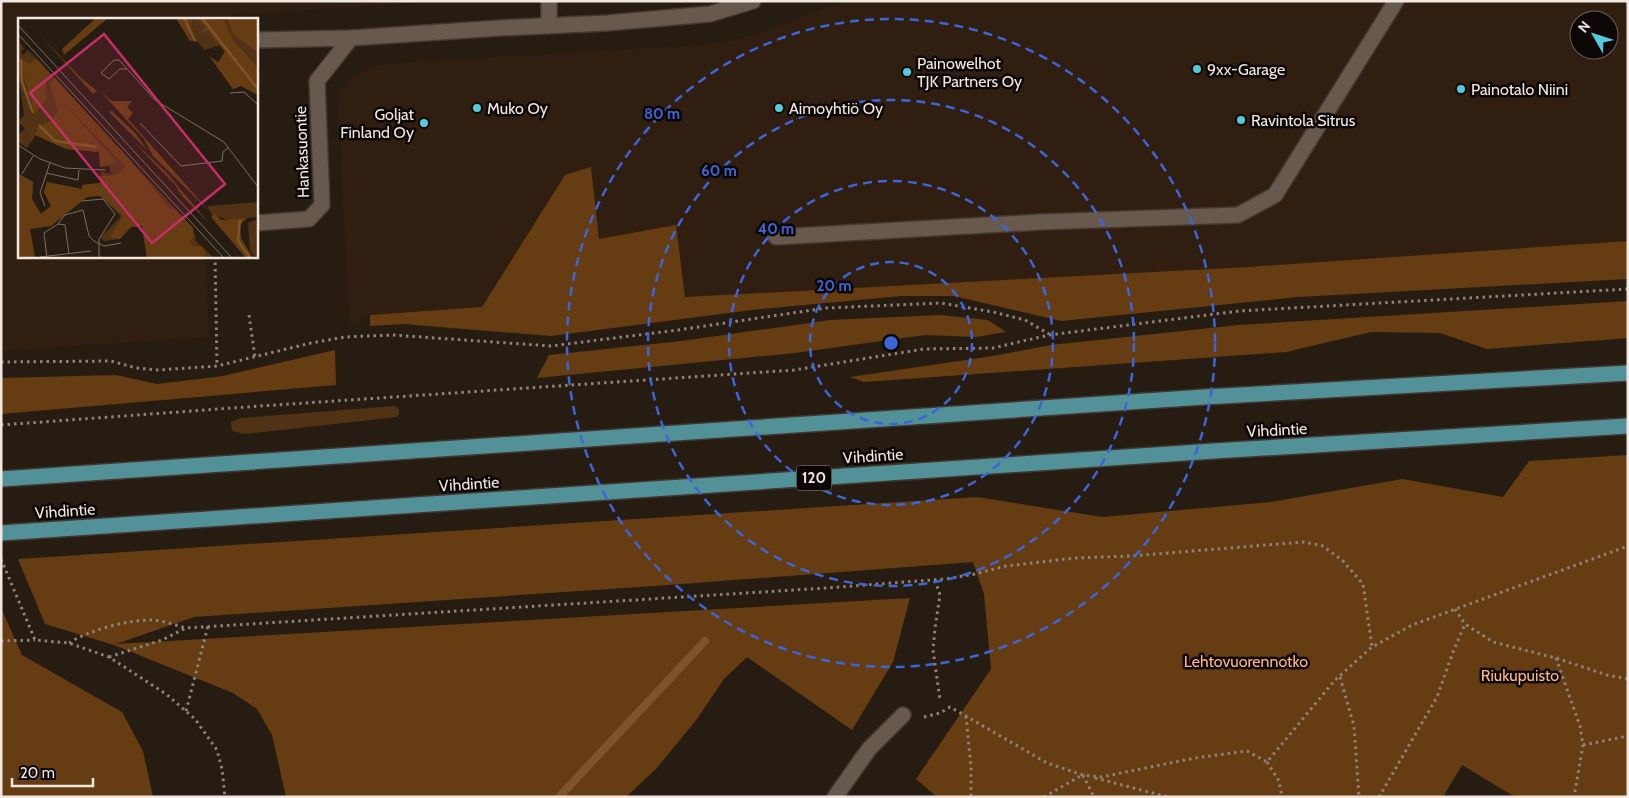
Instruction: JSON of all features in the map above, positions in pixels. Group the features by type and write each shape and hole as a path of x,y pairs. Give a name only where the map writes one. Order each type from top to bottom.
{"main road":[{"path":"1,479 1184,398 1628,373"},
{"name":"Vihdintie","path":"1,533 1214,451 1628,426"}],"street":[{"path":"549,1 549,26"},
{"path":"258,40 351,38 607,23 710,14 753,1"},
{"path":"776,237 1041,222 1238,215 1275,195 1396,1"},
{"name":"Hankasuontie","path":"258,223 309,219 322,205 317,81 351,38"},
{"path":"834,797 869,749 904,715"}],"path":[{"path":"215,258 218,366"},
{"path":"1,425 794,370 924,348 993,348 1049,335 1238,311 1628,289"},
{"path":"1,362 111,361 136,368 158,370 218,366 311,343 345,337 392,335 551,346 678,330 826,308 941,303 1025,320 1049,335"},
{"path":"249,315 254,357"},
{"path":"69,643 79,636 123,624 153,620 186,628 826,588 935,580 974,574 1006,566 1075,558 1130,556 1303,542 1323,546 1343,561 1363,584 1372,647"},
{"path":"1267,762 1339,677 1372,647 1412,625 1628,546"},
{"path":"1,559 34,640"},
{"path":"935,580 940,595 934,650 940,700"},
{"path":"1455,609 1465,624 1493,642 1556,658 1607,675 1628,679"},
{"path":"1379,797 1437,697 1465,624"},
{"path":"186,711 208,626"},
{"path":"109,657 162,640 186,628"},
{"path":"1,641 34,640 69,643 109,657 166,694 205,731 217,750 222,769 225,797"},
{"path":"1556,658 1580,726 1583,745 1574,797"},
{"path":"1339,677 1354,726 1359,797"},
{"path":"904,715 923,717 940,713 950,707 1047,763 1083,775 1168,797"},
{"path":"966,716 971,767 971,797"},
{"path":"1583,745 1628,736"},
{"path":"1044,797 1083,775 1100,776 1196,758 1248,751 1267,762 1279,781 1282,797"},
{"path":"1083,775 1094,797"}],"shaded area":[{"path":"1,1 439,1 194,18 18,18 18,258 206,258 209,337 1,351"},
{"path":"846,1 1628,1 1628,241 1248,267 685,297 599,239 591,167 565,175 482,307 370,315 350,327 338,107 341,92 349,80 366,69 383,64 702,45 731,41 762,32"},
{"path":"395,406 399,409 397,417 244,434 232,431 231,422 241,418"}],"green space":[{"path":"591,167 599,239 676,225 685,297 1248,267 1628,241 1628,279 1298,297 1061,321 954,296 901,296 752,310 551,336 403,324 370,326 370,315 482,307 565,175"},
{"path":"1628,301 1628,338 1487,349 1440,333 1371,332 1286,352 864,382 850,377 993,356 1051,345 1238,325"},
{"path":"939,315 988,320 1006,332 976,337 925,335 795,353 537,378 549,355 682,341 830,320"},
{"path":"335,350 336,385 1,414 1,378 116,375 157,384 223,376"},
{"path":"1628,455 1628,797 1515,797 1462,765 1443,797 937,797 916,779 991,669 984,594 973,562 669,585 194,617 116,644 910,598 893,662 852,730 747,657 724,679 697,719 656,769 626,797 286,797 272,735 257,709 233,693 114,645 45,624 18,559 977,497 1102,517 1271,502 1402,479 1503,497 1529,461"},
{"path":"1,608 22,655 122,712 143,751 153,797 1,797"}],"waterway":[{"path":"559,797 705,641"}],"place":[{"name":"9xx-Garage","path":"1197,69"},
{"name":"Painowelhot TJK Partners Oy","path":"907,72"},
{"name":"Painotalo Niini","path":"1461,89"},
{"name":"Muko Oy","path":"477,108"},
{"name":"Aimoyhtiö Oy","path":"779,108"},
{"name":"Ravintola Sitrus","path":"1241,120"},
{"name":"Goljat Finland Oy","path":"424,123"}],"park label":[{"name":"Lehtovuorennotko","path":"1246,661"},
{"name":"Riukupuisto","path":"1520,675"}]}
